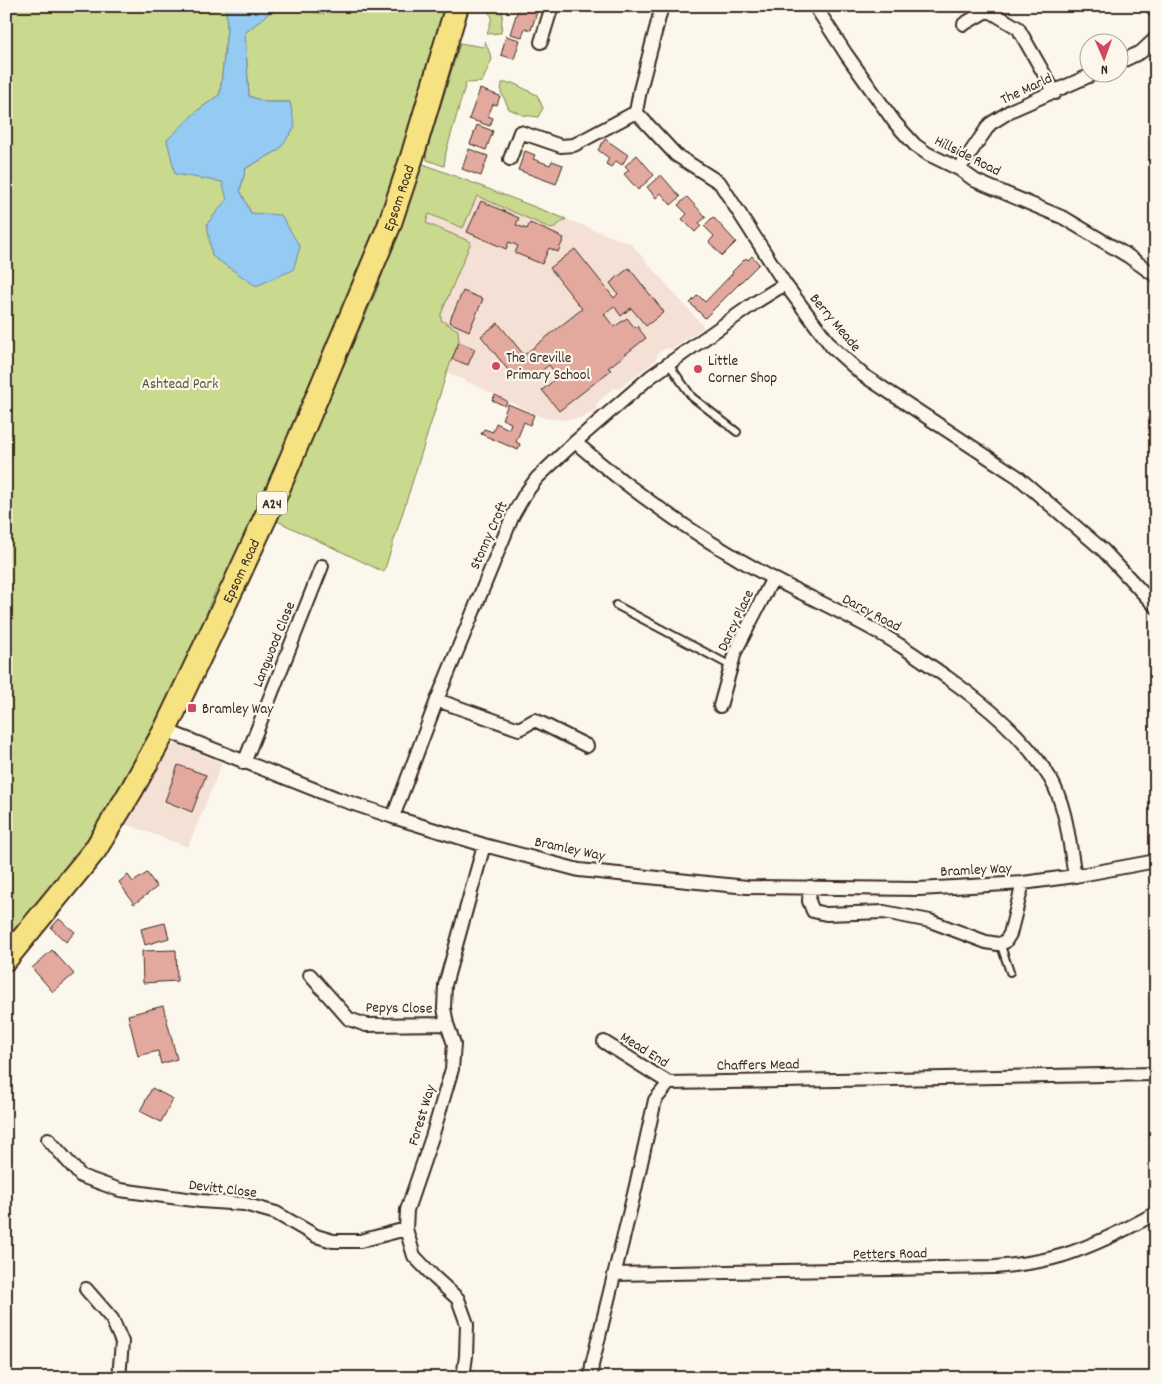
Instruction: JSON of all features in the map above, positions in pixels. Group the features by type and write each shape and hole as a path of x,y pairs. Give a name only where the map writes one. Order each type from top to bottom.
{"highway":[{"name":"Epsom Road","path":"6,959 95,850 165,730 270,507 389,226 412,157 457,6"}],"street":[{"path":"541,42 552,6"},
{"path":"510,159 520,132 562,146 574,144 636,112 662,6"},
{"name":"Hillside Road","path":"815,6 846,54 895,123 915,145 928,154 959,169 976,181 1064,218 1128,256 1156,276"},
{"path":"1152,6 1156,12"},
{"path":"964,24 988,10 1018,28 1055,93"},
{"path":"1130,57 1141,52 1156,38"},
{"name":"The Marld","path":"959,169 990,124 1012,110 1080,81"},
{"name":"Berry Meade","path":"636,112 676,155 720,183 785,284 832,347 863,375 1018,477 1103,550 1156,607"},
{"name":"Stonny Croft","path":"393,817 437,700 513,515 525,494 537,478 575,442 668,363 785,284"},
{"name":"Darcy Road","path":"575,442 652,503 700,535 773,578 900,645 991,710 1026,746 1050,779 1060,798 1075,876"},
{"name":"Langwood Close","path":"244,763 322,566"},
{"name":"Darcy Place","path":"720,706 735,652 773,578"},
{"path":"437,700 520,729 535,720 587,746"},
{"name":"Bramley Way","path":"165,730 336,798 484,845 579,870 747,887 919,888 1023,883 1075,876 1156,861"},
{"name":"Forest Way","path":"463,1378 467,1324 458,1299 414,1256 406,1229 407,1210 432,1137 452,1068 454,1044 444,1008 445,985 484,845"},
{"name":"Bramley Way","path":"1000,943 1005,942 1010,934 1023,883"},
{"path":"810,887 809,901 813,911 826,914 884,912 930,921 986,942 1000,943"},
{"name":"Pepys Close","path":"310,975 349,1019 366,1025 447,1024"},
{"name":"Mead End","path":"604,1042 669,1083"},
{"name":"Chaffers Mead","path":"669,1083 1156,1074"},
{"path":"591,1378 592,1365 655,1100 669,1083"},
{"name":"Devitt Close","path":"48,1138 81,1176 120,1190 201,1201 244,1204 276,1213 316,1236 333,1241 360,1241 406,1229"},
{"name":"Petters Road","path":"614,1274 995,1267 1028,1263 1064,1255 1106,1238 1156,1213"},
{"path":"86,1289 112,1319 122,1342 119,1378"}],"lane":[{"path":"668,363 692,397 738,432"},
{"path":"616,605 731,666"},
{"path":"1000,943 1010,972"}],"shaded area":[{"name":"The Greville Primary School","path":"421,163 631,244 704,327 672,349 666,348 657,354 656,360 619,389 613,388 596,404 597,409 582,418 561,420 544,418 447,372 384,572 376,292"},
{"path":"177,744 222,763 188,847 120,822 161,750"}],"green space":[{"name":"Ashtead Park","path":"6,6 226,6 227,29 220,94 197,111 175,174 222,181 228,199 207,224 251,213 240,190 246,168 279,150 290,102 265,102 249,96 245,33 277,6 290,6 324,14 329,6 448,6 406,143 360,272 228,582 216,590 208,608 203,635 164,715 105,815 57,881 6,943"},
{"path":"484,6 503,6 501,33 487,34 492,17"},
{"path":"485,41 492,59 482,82 466,83 446,152 444,166 427,160 426,153 460,43 483,47"},
{"path":"502,83 513,83 537,95 543,108 538,117 523,115 509,109 501,92"},
{"path":"421,163 566,219 552,229 477,196 463,228 429,214 426,223 471,242 441,314 441,320 458,330 459,342 447,372 384,572 275,520 376,292"}],"water":[{"path":"226,6 277,6 245,33 249,96 265,102 290,102 295,127 279,150 246,168 240,190 251,213 281,215 300,247 293,270 256,286 212,256 207,224 227,199 222,182 175,174 167,140 197,111 220,94 227,29"},
{"path":"290,6 329,6 324,14"}],"building":[{"path":"519,6 539,6 531,30 525,28 522,37 510,34"},
{"path":"506,36 520,40 514,59 501,55"},
{"path":"480,89 500,96 497,105 493,104 488,116 493,118 490,126 469,119"},
{"path":"477,125 493,131 486,150 470,144"},
{"path":"605,139 628,155 622,165 616,161 611,167 606,164 609,158 598,150"},
{"path":"469,149 488,156 481,176 462,169"},
{"path":"525,151 535,155 533,159 550,165 552,161 563,165 556,184 518,170"},
{"path":"637,155 654,175 638,190 624,174 629,170 625,166"},
{"path":"661,175 680,197 671,205 661,193 656,198 647,187"},
{"path":"687,197 706,217 699,223 701,226 695,232 682,219 687,214 678,205"},
{"path":"481,201 519,218 516,225 527,229 530,223 564,238 558,252 549,248 542,264 515,253 518,246 509,242 506,249 467,232"},
{"path":"713,217 736,242 722,256 709,242 714,236 704,226"},
{"path":"575,249 614,298 618,294 610,283 629,268 664,312 646,326 631,308 621,316 614,306 604,314 614,327 627,318 635,328 637,326 646,338 608,368 611,370 559,411 542,390 558,377 549,365 530,380 524,374 516,380 481,336 498,323 524,355 582,309 550,268"},
{"path":"752,256 759,264 705,318 690,303 698,295 705,302 746,258 748,260"},
{"path":"463,291 483,299 469,331 449,322"},
{"path":"459,342 475,349 468,365 452,359"},
{"path":"495,395 507,401 505,406 492,400"},
{"path":"508,404 534,415 530,425 524,422 516,442 520,444 518,450 481,434 484,429 493,432 496,423 509,429 511,423 502,419"},
{"path":"178,765 206,775 192,812 165,801"},
{"path":"147,873 157,887 134,904 119,882 128,875 133,882"},
{"path":"59,919 75,932 66,942 51,928"},
{"path":"165,923 169,938 145,945 141,929"},
{"path":"52,950 74,974 53,992 32,968"},
{"path":"176,950 177,981 143,983 142,951"},
{"path":"163,1006 177,1059 161,1064 158,1051 138,1056 128,1015"},
{"path":"152,1088 173,1099 161,1122 140,1111"}],"place":[{"name":"The Greville Primary School","path":"496,366"},
{"name":"Little Corner Shop","path":"698,369"},
{"name":"Bramley Way","path":"192,708"}]}
